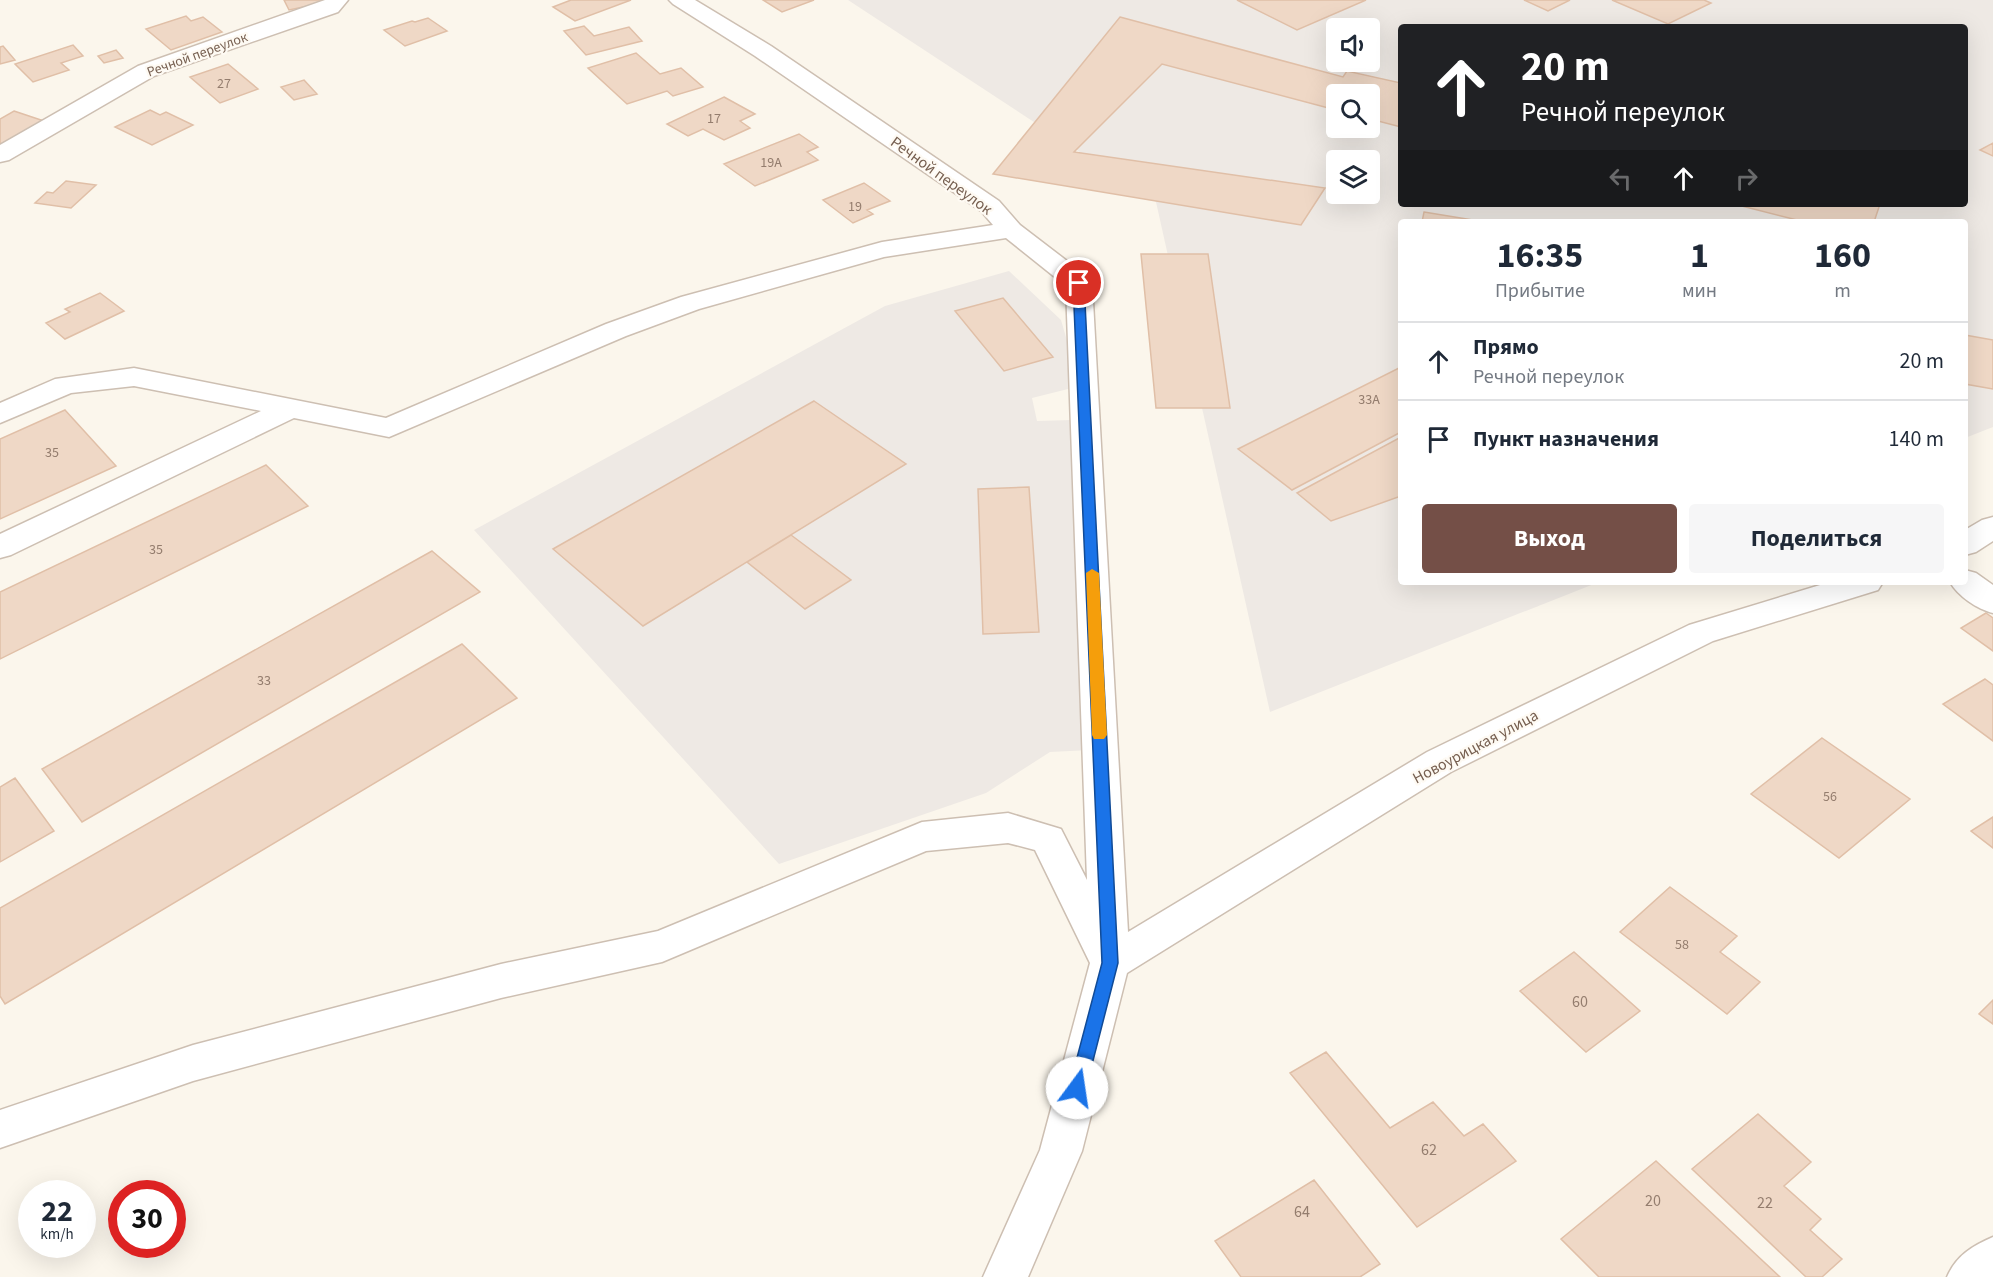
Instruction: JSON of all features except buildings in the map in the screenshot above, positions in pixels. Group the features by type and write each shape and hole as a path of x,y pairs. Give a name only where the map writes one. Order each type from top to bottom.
{"street":[{"name":"Речной переулок","path":"0,155 146,71 330,7 337,0"},
{"name":"Речной переулок","path":"680,0 763,51 990,206 1011,230 1079,283 1110,963 1061,1151 1005,1277"},
{"path":"0,414 65,385 134,377 390,428 616,330 690,303 882,250 1011,230"},
{"path":"0,547 292,408"},
{"path":"1968,542 1993,527"},
{"path":"1968,583 1993,602"},
{"name":"Новоурицкая улица","path":"1110,963 1439,762 1701,633 1857,585"},
{"path":"0,1129 204,1060 501,981 662,946 922,837 1008,828 1048,839 1110,963"},
{"path":"1969,1277 1993,1259"}],"shaded area":[{"path":"848,0 1993,0 1993,427 1968,437 1968,219 1398,219 1398,585 1591,585 1270,712 1156,202"},
{"path":"1009,271 1061,320 1080,386 1032,398 1037,421 1072,420 1090,750 1050,752 986,793 779,864 474,530 885,306"}],"slow traffic":[{"path":"1092,573 1099,735"}],"route":[{"path":"1077,1088 1110,963 1079,283"}]}
